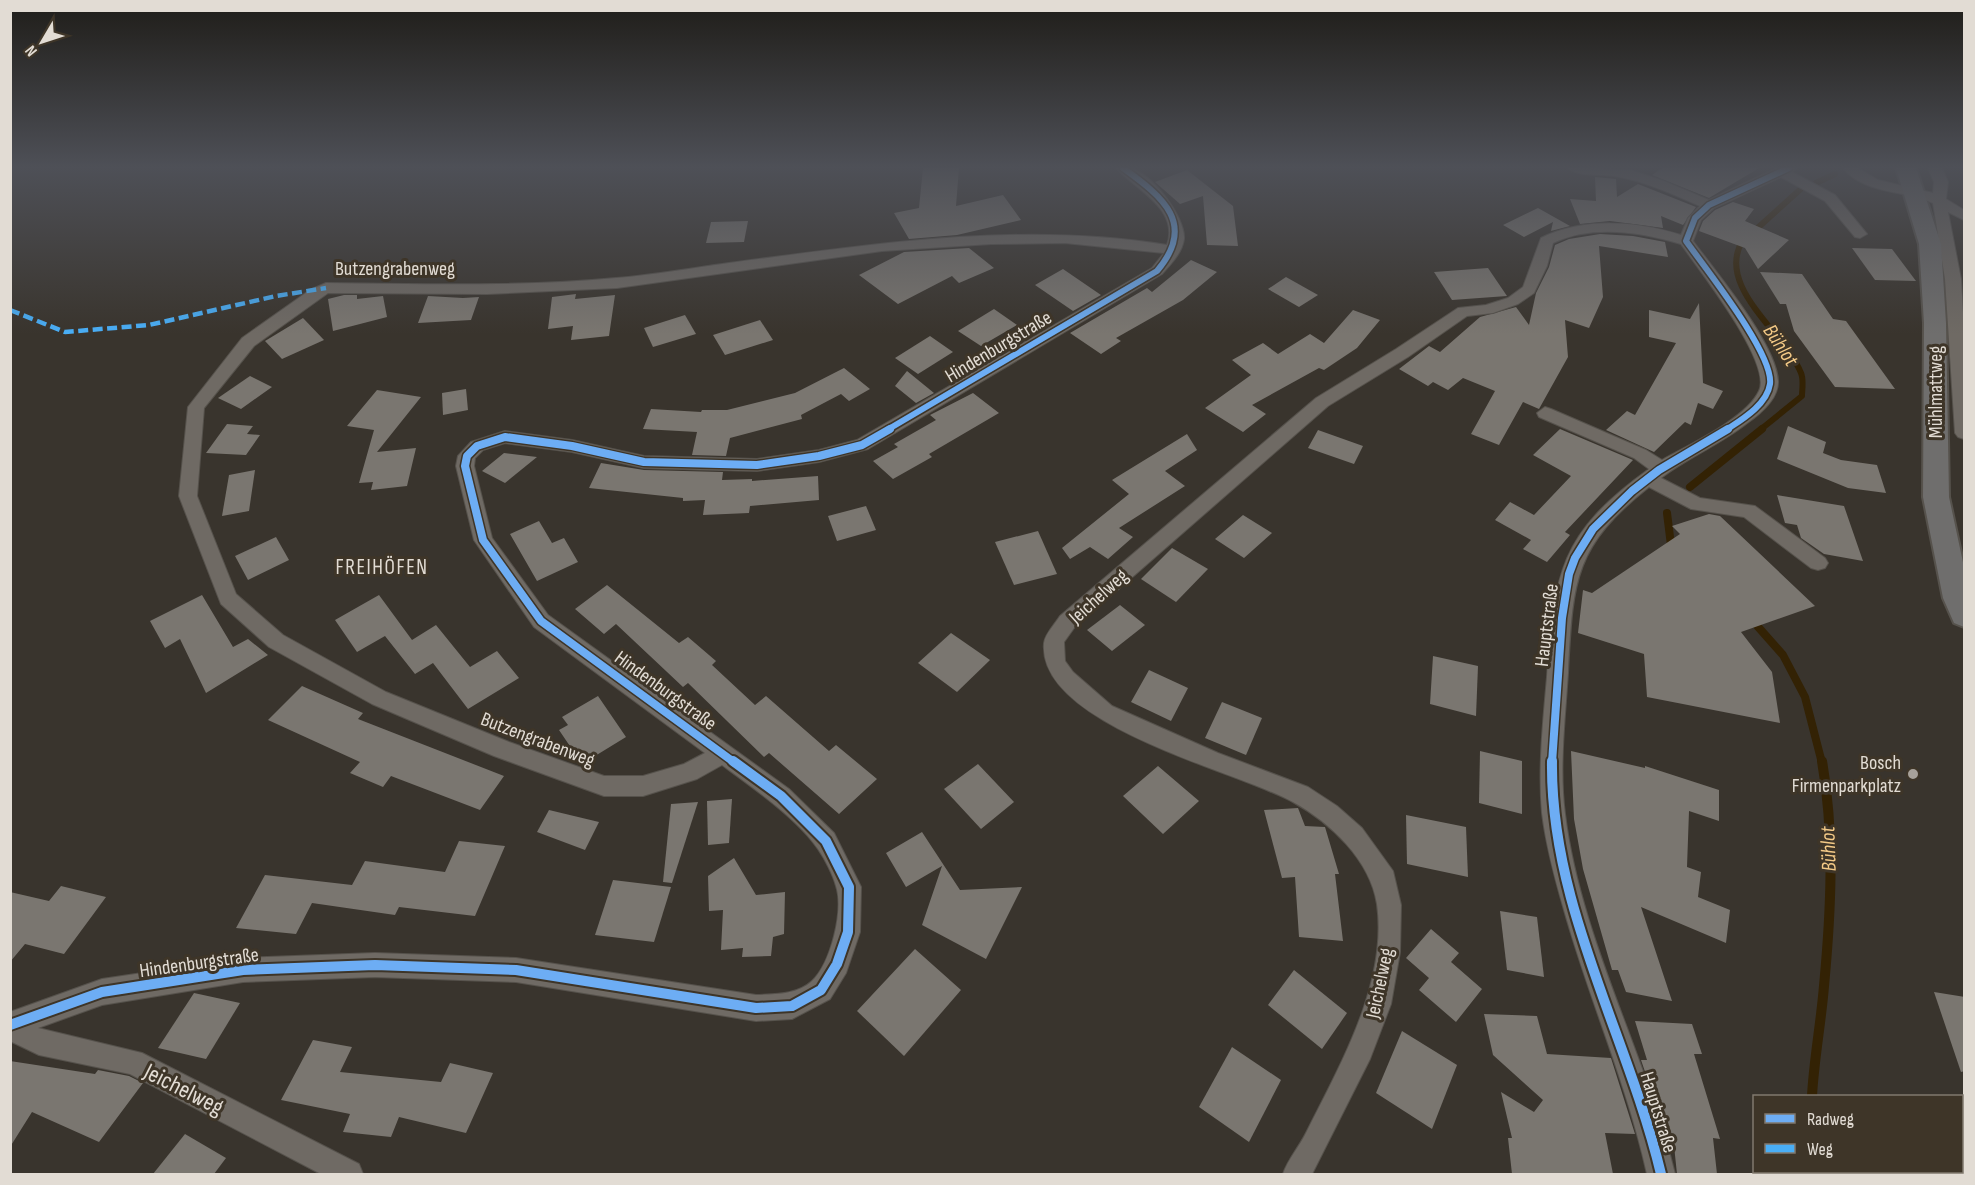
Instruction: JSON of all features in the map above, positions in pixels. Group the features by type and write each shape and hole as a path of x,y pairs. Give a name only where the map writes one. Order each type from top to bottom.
{"main road":[{"name":"Mühlmattweg","path":"1924,223 1930,244 1934,312 1936,497 1957,598 1965,615"}],"street":[{"path":"1173,250 1175,223"},
{"path":"1686,241 1693,223"},
{"path":"1851,223 1860,234"},
{"path":"1943,223 1953,279 1965,433"},
{"name":"Jeichelweg","path":"1297,1174 1315,1144 1362,1050 1378,1004 1388,952 1389,905 1381,872 1354,836 1329,813 1300,794 1210,760 1104,712 1066,678 1055,663 1054,641 1067,622 1322,402 1402,353 1463,311 1488,310 1513,301 1529,290 1540,266 1546,241 1571,229 1614,229 1645,231 1686,241"},
{"name":"Butzengrabenweg","path":"724,753 689,772 643,786 604,786 502,749 379,698 276,641 228,599 188,496 196,407 248,342 315,293 326,288 453,289 617,283 882,247 937,243 1037,240 1139,243 1173,250"},
{"name":"Hauptstraße","path":"1660,1174 1652,1130 1608,1012 1565,870 1556,827 1552,746 1557,644 1570,572 1577,551 1597,524 1655,474 1718,436 1762,404 1770,385 1765,359 1686,241"},
{"name":"Hindenburgstraße","path":"10,1026 102,992 243,970 375,965 516,970 756,1008 792,1006 821,990 837,964 848,932 849,887 826,841 781,796 541,621 483,540 465,466 467,456 477,446 505,437 572,446 644,462 758,465 819,456 862,445 1157,271 1173,250"},
{"path":"1545,413 1640,454 1655,474 1697,504 1749,511 1818,563"},
{"name":"Jeichelweg","path":"10,1026 39,1041 133,1062 349,1174"}],"building":[{"path":"711,223 748,223 744,242 706,243"},
{"path":"900,223 1007,223 957,235 909,239"},
{"path":"1205,223 1235,223 1238,246 1207,245"},
{"path":"1506,223 1550,223 1524,237 1503,225"},
{"path":"1553,223 1565,223 1570,226 1551,231"},
{"path":"1627,223 1662,223 1663,228"},
{"path":"1702,223 1750,223 1789,240 1758,269 1745,248 1699,231"},
{"path":"1600,234 1633,236 1665,242 1668,257 1599,246 1603,297 1589,328 1565,320 1568,357 1539,409 1523,402 1499,445 1471,434 1495,391 1463,378 1448,390 1433,382 1428,386 1399,369 1429,346 1440,352 1480,317 1516,307 1529,325 1536,293 1549,267 1555,245 1569,239"},
{"path":"969,248 994,268 959,283 952,276 898,304 859,275 904,252"},
{"path":"1852,248 1892,249 1916,281 1875,280"},
{"path":"1191,260 1217,272 1183,300 1116,338 1121,341 1101,354 1070,333 1147,288 1152,292"},
{"path":"1488,268 1507,296 1452,300 1434,272"},
{"path":"1063,269 1101,295 1073,311 1035,285"},
{"path":"1760,272 1802,274 1833,319 1846,321 1895,389 1835,387 1794,331 1786,304 1780,304"},
{"path":"1286,277 1318,295 1299,307 1268,289"},
{"path":"576,294 575,299 615,295 609,336 571,340 573,326 548,329 552,297"},
{"path":"357,295 357,299 383,296 387,317 333,331 328,299"},
{"path":"428,296 479,297 471,320 418,323"},
{"path":"1699,303 1703,383 1723,391 1713,409 1698,403 1691,425 1685,422 1654,452 1606,430 1627,411 1635,415 1676,343 1649,337 1649,310 1690,319"},
{"path":"994,309 1017,325 981,346 958,331"},
{"path":"1353,310 1380,320 1357,348 1324,370 1319,368 1252,405 1266,414 1243,432 1205,408 1251,375 1232,360 1263,343 1278,354 1310,334 1324,343"},
{"path":"685,315 696,334 653,347 644,328"},
{"path":"303,318 324,340 282,359 265,341"},
{"path":"760,320 773,340 725,355 713,335"},
{"path":"930,336 953,352 918,374 895,358"},
{"path":"844,368 870,389 849,401 841,394 801,415 802,419 730,438 726,456 692,455 697,432 643,429 651,409 701,412 702,410 727,410 795,393"},
{"path":"907,371 934,393 916,403 895,386"},
{"path":"250,376 272,387 241,409 218,398"},
{"path":"466,389 468,410 443,415 442,393"},
{"path":"377,390 421,397 377,452 416,448 407,486 371,490 373,482 359,483 374,430 347,426"},
{"path":"973,393 999,413 929,454 932,457 893,479 873,461 898,447 894,444 936,420 930,415"},
{"path":"227,424 253,426 247,434 260,435 246,455 206,453"},
{"path":"1788,426 1826,442 1823,453 1841,460 1877,465 1886,493 1848,488 1777,459"},
{"path":"1560,429 1633,460 1565,532 1570,535 1547,562 1523,549 1531,540 1495,520 1510,502 1534,515 1571,476 1533,455"},
{"path":"1318,430 1363,446 1354,464 1308,448"},
{"path":"1187,434 1197,450 1165,471 1185,486 1119,528 1133,537 1108,559 1090,547 1070,559 1062,548 1129,494 1112,480"},
{"path":"504,453 537,457 505,483 482,471"},
{"path":"601,463 644,470 723,472 722,480 752,479 752,481 818,476 819,500 750,506 749,513 703,515 705,500 683,501 683,498 589,488"},
{"path":"255,470 249,511 222,516 229,475"},
{"path":"1777,495 1844,506 1863,561 1824,554 1801,538 1797,525 1785,523"},
{"path":"866,506 876,530 837,541 828,516"},
{"path":"1709,514 1720,516 1815,606 1741,632 1772,672 1780,723 1647,697 1644,654 1578,633 1583,590 1592,593 1680,534 1672,526"},
{"path":"1243,515 1272,533 1244,558 1215,539"},
{"path":"539,521 552,543 564,538 578,562 537,581 510,534"},
{"path":"1038,531 1057,574 1014,585 995,542"},
{"path":"276,537 289,560 248,580 235,556"},
{"path":"1172,548 1208,569 1176,602 1141,579"},
{"path":"607,585 679,643 688,637 716,661 712,665 755,705 766,696 829,751 836,745 877,779 839,814 769,753 764,757 688,683 683,687 616,624 604,634 575,609"},
{"path":"202,595 233,647 248,639 268,655 206,693 180,639 165,648 150,621"},
{"path":"379,595 412,640 436,625 470,667 497,651 519,678 468,709 433,663 415,674 385,636 357,652 335,620"},
{"path":"1120,605 1145,625 1112,651 1087,630"},
{"path":"951,633 990,660 957,692 918,663"},
{"path":"1433,656 1478,666 1476,716 1430,704"},
{"path":"1149,670 1188,688 1171,721 1131,702"},
{"path":"302,686 363,713 358,719 504,776 480,810 391,776 383,787 350,773 360,762 268,720"},
{"path":"598,696 626,737 582,764 559,730 568,725 562,717"},
{"path":"1222,702 1262,718 1246,755 1205,738"},
{"path":"1480,751 1522,761 1522,814 1479,803"},
{"path":"1571,751 1645,768 1645,766 1719,790 1719,821 1689,811 1687,867 1701,872 1698,897 1730,910 1726,943 1641,907 1672,1001 1626,992 1618,970 1612,970 1583,869 1574,819"},
{"path":"978,764 1014,802 981,829 944,789"},
{"path":"1158,766 1199,801 1163,834 1123,796"},
{"path":"732,799 729,843 708,845 707,801"},
{"path":"698,802 672,883 663,882 671,804"},
{"path":"1298,808 1305,826 1325,827 1339,874 1335,874 1343,941 1299,937 1295,877 1282,878 1264,810"},
{"path":"549,810 599,822 585,850 537,832"},
{"path":"1406,815 1466,827 1468,877 1407,864"},
{"path":"922,832 960,890 1022,887 986,959 922,925 942,866 906,887 886,853"},
{"path":"459,841 505,846 475,916 399,907 395,915 312,903 296,934 236,928 265,875 352,885 365,861 445,872"},
{"path":"734,858 756,895 785,892 784,934 773,937 771,956 742,957 743,948 721,950 723,910 709,911 708,876"},
{"path":"613,880 671,887 654,942 595,935"},
{"path":"61,886 106,897 64,954 25,944 10,962 10,892 49,901"},
{"path":"1500,911 1537,917 1544,977 1507,970"},
{"path":"1431,929 1459,953 1451,962 1482,989 1456,1022 1419,990 1429,978 1406,958"},
{"path":"915,949 961,990 904,1056 857,1011"},
{"path":"1294,970 1347,1013 1322,1049 1268,1005"},
{"path":"1934,992 1965,997 1965,1071 1961,1072"},
{"path":"194,993 240,1003 206,1059 158,1048"},
{"path":"1484,1014 1537,1016 1547,1054 1611,1058 1635,1134 1605,1133 1613,1174 1512,1174 1508,1138 1512,1138 1501,1092 1534,1112 1543,1100 1493,1055"},
{"path":"1635,1021 1692,1024 1702,1054 1694,1054 1720,1139 1713,1138 1717,1174 1677,1174 1673,1136 1667,1136 1641,1060 1647,1060"},
{"path":"1402,1031 1457,1065 1432,1129 1376,1093"},
{"path":"313,1040 352,1047 340,1072 441,1082 450,1063 493,1073 466,1133 399,1117 391,1137 343,1132 350,1114 281,1100"},
{"path":"1232,1047 1281,1080 1249,1142 1199,1107"},
{"path":"10,1061 95,1074 98,1070 129,1076 143,1083 99,1142 32,1112 10,1147"},
{"path":"185,1134 226,1158 214,1174 153,1174"}],"waterway":[{"name":"Bühlot","path":"1752,233 1763,223"},
{"name":"Bühlot","path":"1743,240 1737,257 1738,275 1744,292 1793,358 1802,379 1802,396 1760,430"},
{"name":"Bühlot","path":"1690,487 1762,429"},
{"name":"Bühlot","path":"1667,513 1671,545 1675,548"},
{"name":"Bühlot","path":"1752,620 1783,655 1805,697 1822,763"},
{"name":"Bühlot","path":"1812,1095 1830,902 1829,817 1822,761"}],"marked path":[{"path":"10,310 65,332 149,325 276,296 326,288"}],"cycle path":[{"path":"10,1025 102,992 243,970 375,965 516,970 756,1008 792,1006 821,990 837,964 848,932 849,887 826,841 781,796 541,621 483,540 465,466 467,456 477,446 505,437 572,446 644,462 757,465 819,456 862,445 1157,271 1172,252 1176,239 1174,223"},
{"path":"1661,1174 1644,1112 1615,1032 1567,876 1556,830 1552,796 1552,761 1558,661 1566,589 1569,574 1583,543 1605,515 1632,491 1659,470 1724,432 1756,407 1766,395 1770,383 1760,351 1749,332 1686,241 1693,223"}],"place":[{"name":"Bosch Firmenparkplatz","path":"1913,774"}],"district":[{"name":"FREIHÖFEN","path":"382,567"}]}
